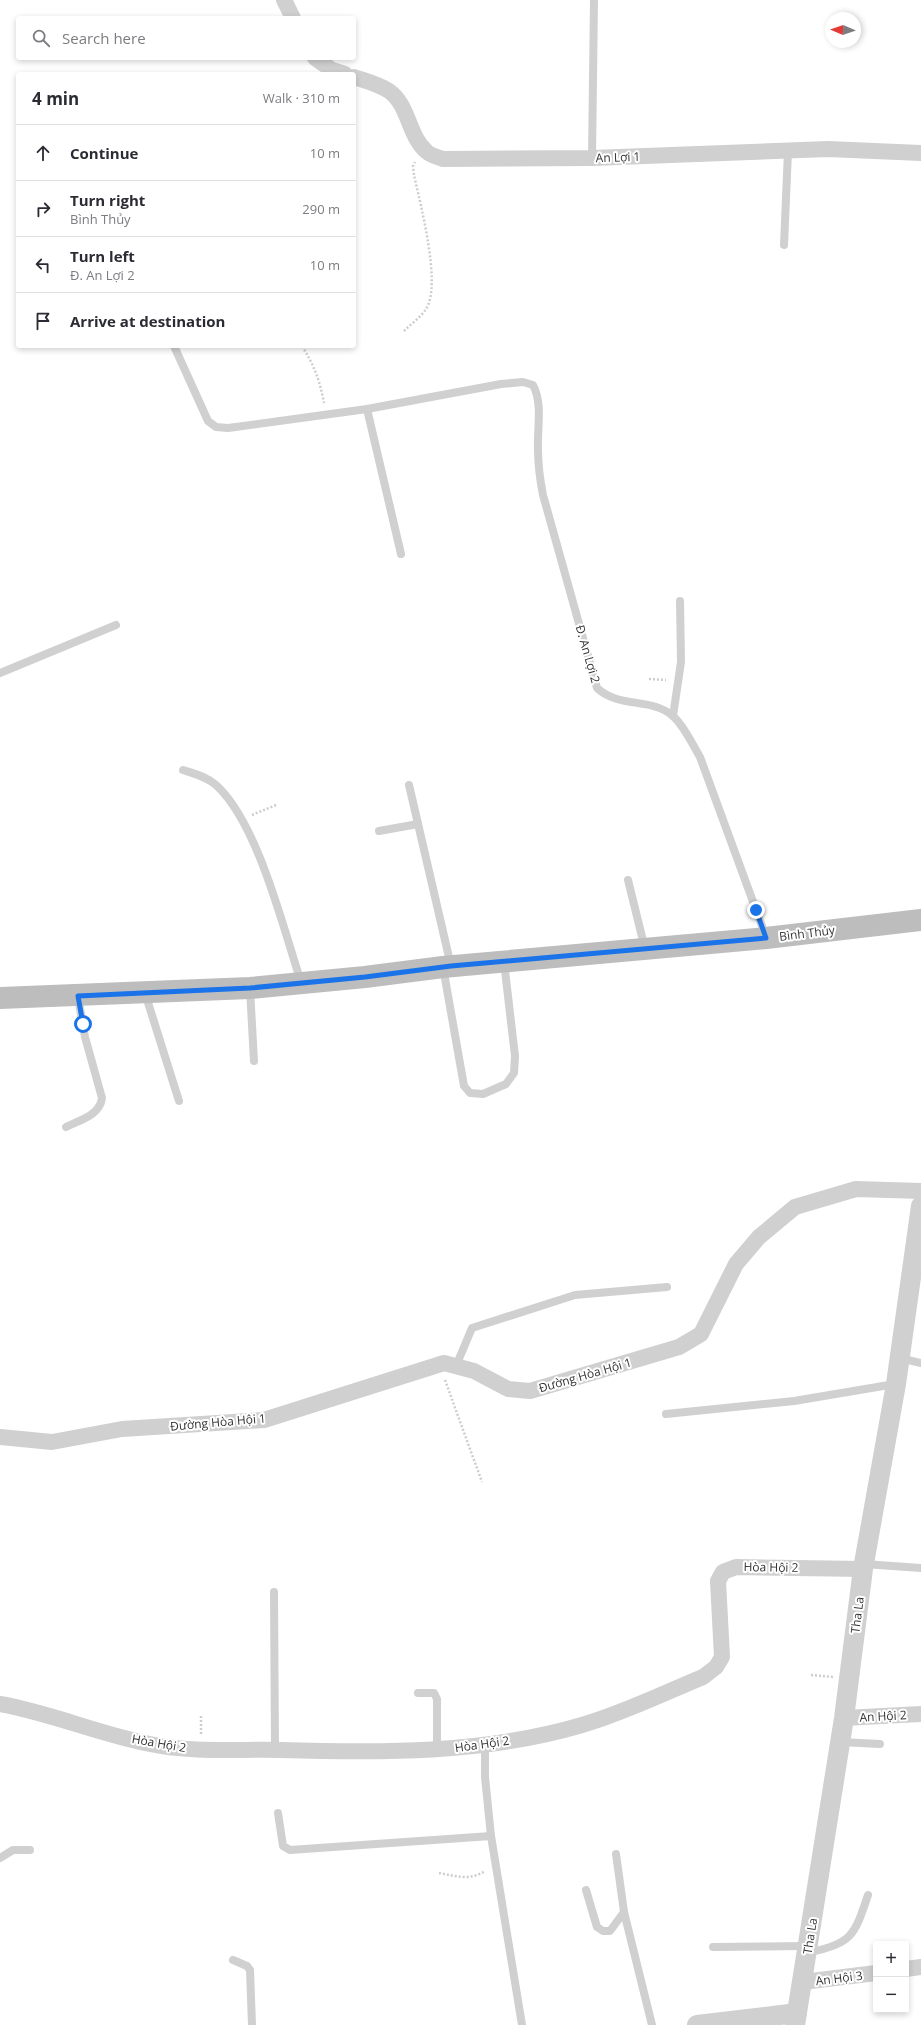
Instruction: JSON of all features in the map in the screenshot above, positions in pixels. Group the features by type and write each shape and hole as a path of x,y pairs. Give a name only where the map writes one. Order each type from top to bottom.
{"main road":[{"name":"Bình Thủy","path":"0,998 250,988 447,967 766,938 921,920"}],"street":[{"path":"284,0 292,16"},
{"path":"318,60 332,70 338,72"},
{"path":"356,78 390,91 401,106 417,139 426,152"},
{"name":"An Lợi 1","path":"426,152 443,159 592,158 828,149 921,153"},
{"name":"Đường Hòa Hội 1","path":"0,1437 52,1442 122,1429 264,1420 444,1363 474,1370 508,1389 530,1391 679,1347 700,1334 736,1264 759,1237 795,1207 856,1189 921,1191"},
{"name":"Tha La","path":"796,2019 844,1718 864,1567 900,1358 921,1206"},
{"name":"Hòa Hội 2","path":"0,1704 28,1709 71,1723 150,1744 182,1749 352,1752 437,1750 485,1744 549,1733 583,1725 703,1677 716,1667 722,1657 718,1581 723,1572 736,1566 864,1567"},
{"name":"An Hội 2","path":"844,1718 921,1714"},
{"path":"909,1969 921,1967"},
{"name":"An Hội 3","path":"803,1982 873,1973"},
{"path":"697,2025 796,2019"}],"lane":[{"path":"592,158 594,0"},
{"path":"784,245 788,150"},
{"path":"175,348 208,421 216,427 228,428 367,409 401,554"},
{"name":"Đ. An Lợi 2","path":"367,409 523,382 534,385 539,396 539,474 597,688 605,696 617,700 658,707 673,716 688,736 700,757 766,938"},
{"path":"673,716 679,680 682,642 680,601"},
{"path":"0,673 116,625"},
{"path":"183,770 202,776 216,785 229,800 241,820 265,874 301,983"},
{"path":"409,785 447,967 464,1086 470,1093 483,1094 506,1084 514,1073 515,1056 504,962"},
{"path":"380,831 418,824"},
{"path":"628,880 645,949"},
{"path":"250,988 254,1062"},
{"path":"145,993 179,1101"},
{"path":"66,1127 95,1112 101,1106 102,1098 86,1037 78,996"},
{"path":"456,1366 472,1328 575,1294 667,1287"},
{"path":"900,1358 921,1363"},
{"path":"666,1414 794,1401 896,1384"},
{"path":"864,1567 921,1568"},
{"path":"274,1592 275,1750"},
{"path":"418,1693 434,1693 437,1699 437,1750"},
{"path":"840,1742 880,1744"},
{"path":"485,1744 485,1777 491,1836 522,2025"},
{"path":"278,1814 280,1838 283,1846 290,1850 491,1836"},
{"path":"0,1858 13,1850 30,1850"},
{"path":"616,1854 624,1912 652,2025"},
{"path":"586,1890 597,1927 603,1931 610,1931 624,1912"},
{"path":"714,1947 808,1949 833,1947 846,1940 857,1926 868,1895"},
{"path":"233,1960 247,1966 250,1970 252,2025"}],"path":[{"path":"404,331 427,308 430,297 431,263 413,166 417,159 426,152"},
{"path":"303,348 314,365 320,380 327,415"},
{"path":"649,679 679,680"},
{"path":"241,820 276,805"},
{"path":"440,1364 482,1482"},
{"path":"201,1714 201,1749"},
{"path":"439,1873 467,1878 476,1877 487,1870 496,1860"}],"route":[{"path":"83,1024 78,996 250,988 365,977 451,966 766,938 756,910"}]}
